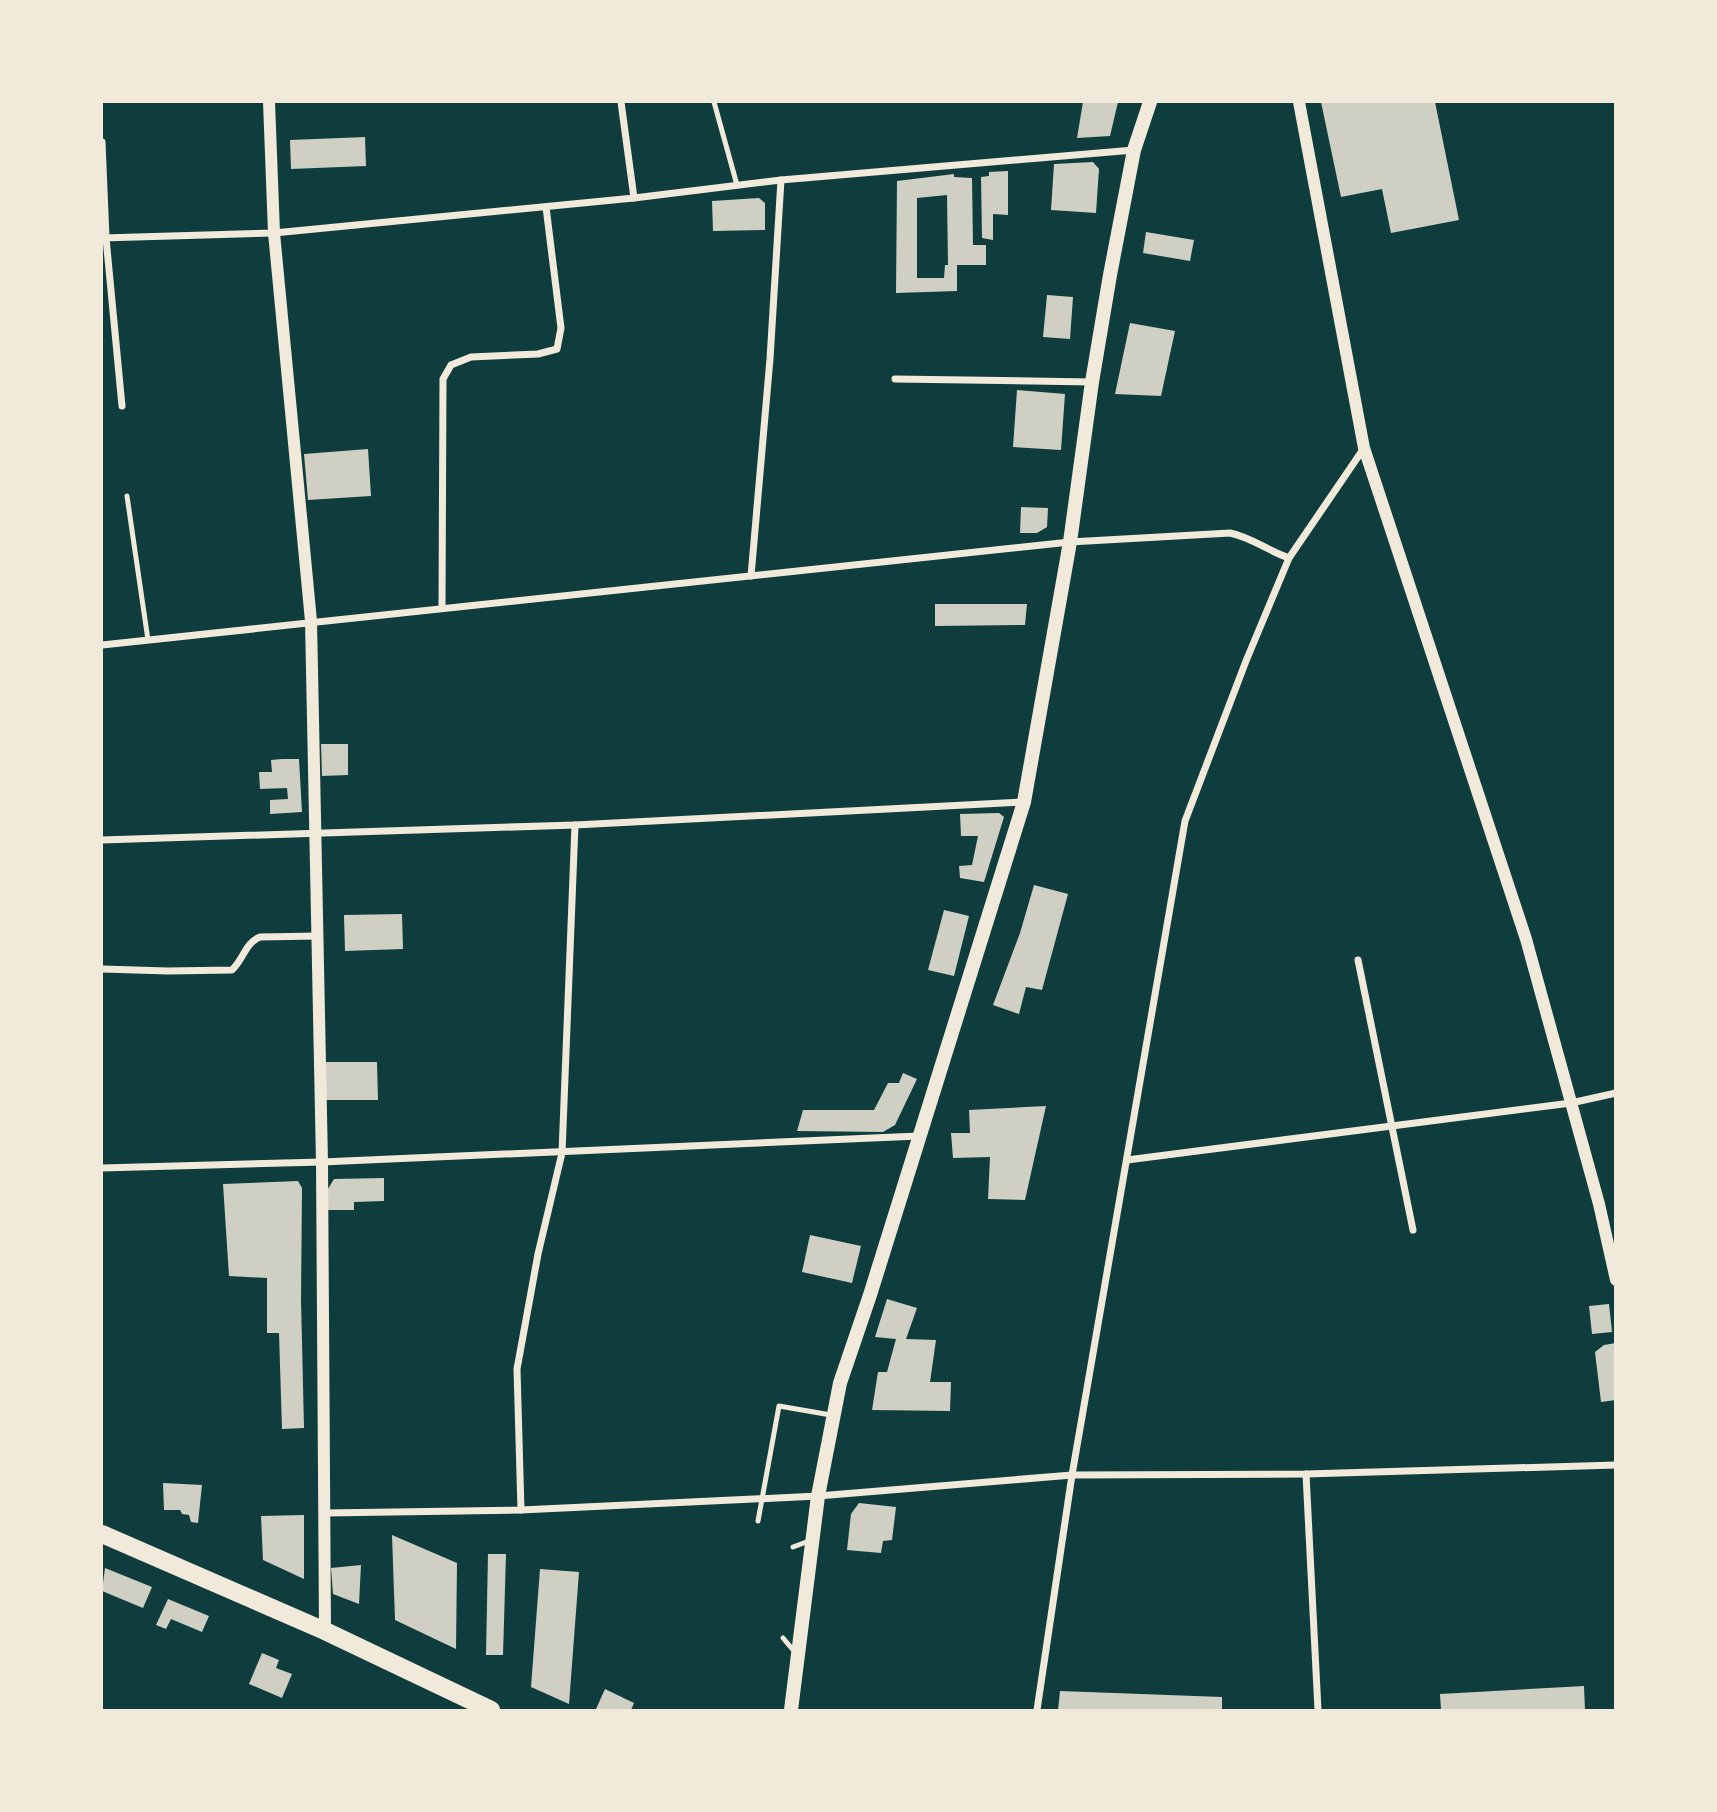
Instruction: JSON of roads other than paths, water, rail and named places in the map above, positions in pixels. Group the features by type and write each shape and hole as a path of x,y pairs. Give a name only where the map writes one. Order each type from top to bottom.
{"highway":[{"path":"102,1534 325,1631 491,1710"}],"main road":[{"path":"795,1707 798,1656 818,1496 840,1383 1024,802 1070,542 1092,382 1133,150 1150,102"}],"street":[{"path":"269,102 274,233 310,621 318,936 326,1513 325,1631"},
{"path":"621,102 634,198"},
{"path":"1299,102 1364,447 1526,939 1599,1205 1615,1280"},
{"path":"102,142 104,238 122,406"},
{"path":"104,238 274,233 634,198 780,180 1133,150"},
{"path":"751,576 771,359 780,180"},
{"path":"442,608 443,379 451,365 471,357 538,355 557,349 561,328 546,207"},
{"path":"895,379 1092,382"},
{"path":"1037,1710 1072,1475 1185,821 1289,558 1364,447"},
{"path":"102,645 1070,542 1230,533 1244,536 1270,552 1289,558"},
{"path":"102,840 575,825 1024,802"},
{"path":"521,1510 517,1369 538,1254 562,1153 575,825"},
{"path":"102,969 232,970 240,963 254,940 318,936"},
{"path":"1358,960 1413,1230"},
{"path":"1127,1160 1572,1103 1615,1093"},
{"path":"102,1168 562,1153 919,1136"},
{"path":"326,1513 521,1510 762,1499 1072,1475 1306,1474 1615,1465"},
{"path":"1306,1474 1318,1710"}],"lane":[{"path":"714,102 737,185"},
{"path":"127,496 148,640"},
{"path":"758,1521 779,1406 834,1416"},
{"path":"793,1547 812,1540"},
{"path":"783,1638 798,1656"}]}
